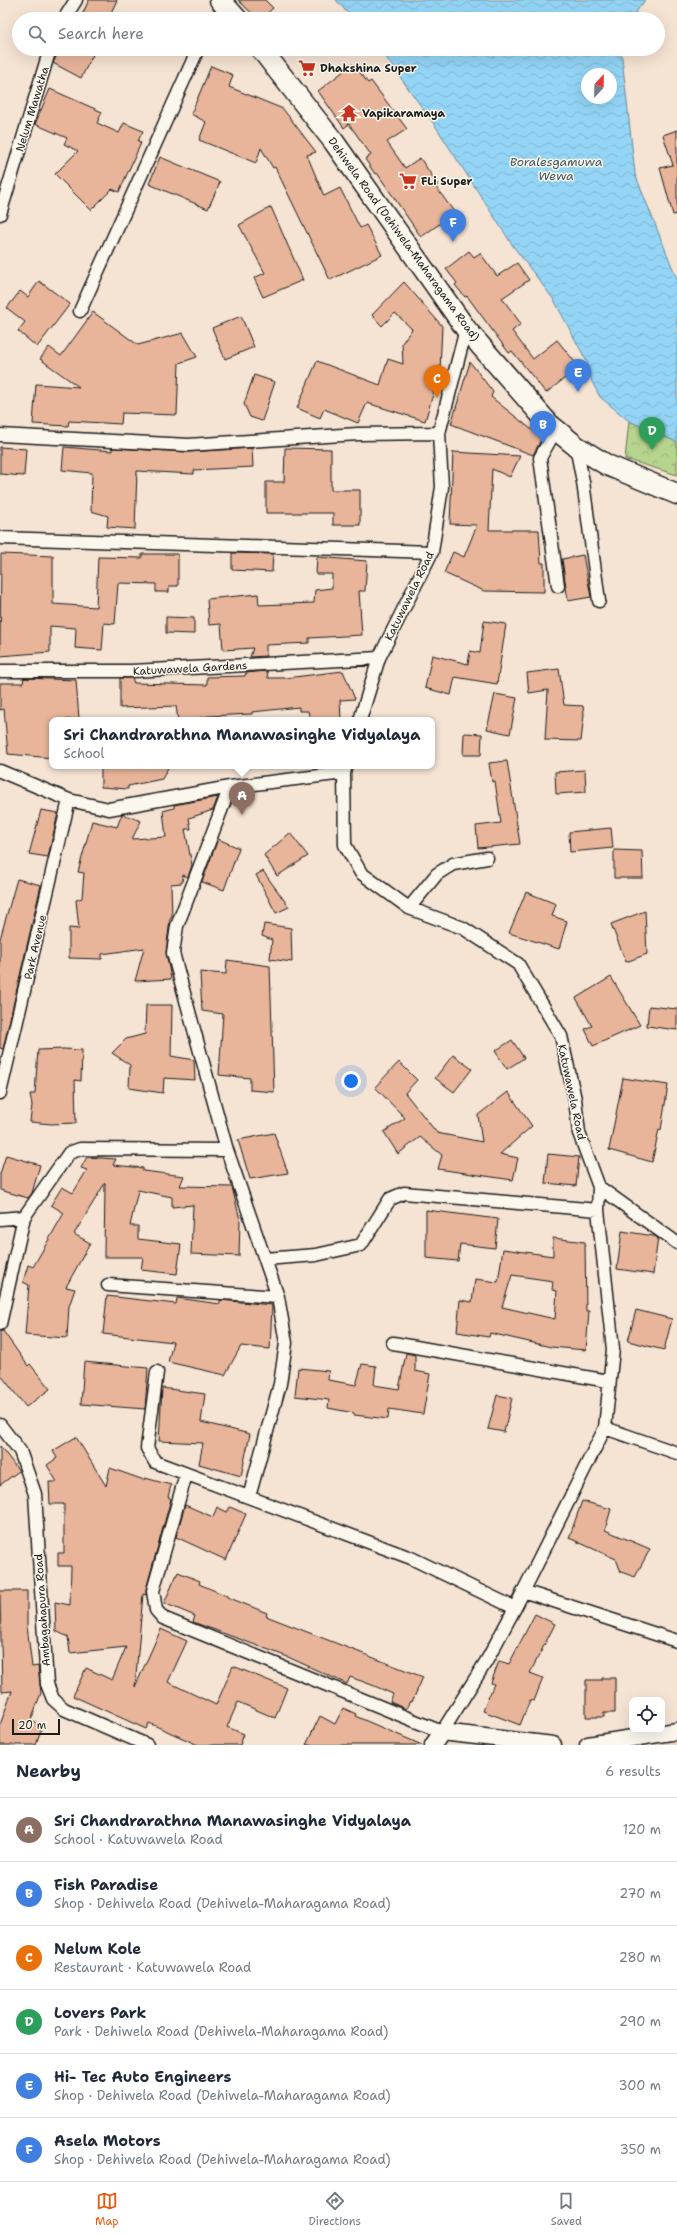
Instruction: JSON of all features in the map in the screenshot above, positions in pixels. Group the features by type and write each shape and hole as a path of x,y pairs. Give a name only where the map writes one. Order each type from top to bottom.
{"main road":[{"name":"Dehiwela Road (Dehiwela-Maharagama Road)","path":"266,56 334,142 466,329 556,429 576,446 607,465 677,494"}],"street":[{"path":"68,12 76,0"},
{"name":"Nelum Mawatha","path":"0,214 48,56"},
{"path":"80,311 195,56"},
{"name":"Katuwawela Road","path":"361,717 379,658 432,552 442,487 439,433 466,329"},
{"path":"556,429 540,458 558,586"},
{"path":"0,435 188,445 358,434 439,433"},
{"path":"576,446 583,482 599,600"},
{"path":"0,538 432,552"},
{"name":"Katuwawela Gardens","path":"0,671 132,671 379,658"},
{"path":"0,771 69,800 109,809 230,787 345,769"},
{"name":"Katuwawela Road","path":"345,769 345,845 361,873 409,908 463,928 518,964 561,1036 575,1099 579,1133 599,1187"},
{"path":"230,787 176,926 173,953 227,1150 278,1297 286,1343 280,1384 249,1497"},
{"name":"Park Avenue","path":"0,1093 69,800"},
{"path":"409,908 437,874 453,864 487,858"},
{"path":"0,1324 24,1217 69,1153 80,1149 227,1150"},
{"path":"437,1739 487,1660 515,1608 605,1428 608,1381 613,1348 598,1210 599,1187"},
{"path":"599,1187 677,1243"},
{"path":"265,1259 316,1255 361,1245 390,1199 404,1193 480,1198 598,1210"},
{"path":"0,1219 24,1217"},
{"path":"108,1285 278,1297"},
{"path":"394,1344 608,1381"},
{"path":"157,1372 147,1448 155,1462 411,1558 515,1608"},
{"name":"Ambagahapura Road","path":"0,1425 20,1451 35,1494 47,1684 53,1699 64,1709 147,1745"},
{"path":"605,1428 677,1453"},
{"path":"186,1474 153,1591 156,1610 163,1618 437,1739 553,1745"},
{"path":"523,1591 677,1641"},
{"path":"588,1745 677,1731"}],"shaded area":[{"path":"445,1738 502,1745 440,1745"},
{"path":"677,1740 677,1745 642,1745"}],"green space":[{"path":"629,421 677,442 677,475 625,459"}],"water":[{"path":"336,0 645,0 636,12 347,12"},
{"name":"Boralesgamuwa Wewa","path":"385,56 622,56 635,174 677,279 677,442 629,421 600,397 592,382 587,362 554,300 513,246 436,127"}],"building":[{"path":"89,0 117,0 111,12 83,12"},
{"path":"238,0 265,0 273,8 269,12 251,12"},
{"path":"56,56 92,56 81,78 53,63"},
{"path":"353,64 368,83 371,81 407,129 387,142 405,168 420,158 438,185 435,186 455,213 421,237 377,173 375,174 365,159 371,155 349,124 344,128 318,91"},
{"path":"211,66 233,75 229,87 283,109 316,152 307,155 324,196 340,188 360,228 366,225 382,255 330,280 275,167 273,168 261,148 256,163 199,140 206,122 191,114"},
{"path":"50,89 102,112 97,123 119,133 124,123 143,131 138,141 141,143 119,192 112,189 91,210 55,174 78,151 64,144 67,138 35,124"},
{"path":"677,130 677,214 673,215 660,168 673,165 663,135"},
{"path":"160,157 220,182 208,209 149,184"},
{"path":"271,207 303,280 263,297 254,278 265,273 239,225"},
{"path":"469,251 474,257 480,253 497,276 517,263 529,280 502,298 521,324 512,331 533,359 557,340 579,367 546,393 512,351 509,353 467,296 465,297 455,285 457,283 446,269"},
{"path":"39,281 70,304 37,347 18,331 25,322 7,308 20,291 28,297"},
{"path":"404,282 442,326 440,371 425,421 367,403 358,423 324,409 320,418 297,408 317,361 380,385 388,359 403,364 402,343 412,329 395,313 382,326 372,315"},
{"path":"93,312 138,345 183,333 197,357 179,363 177,415 122,413 121,424 69,421 68,426 33,424 36,384 79,387 40,359 49,347 61,356"},
{"path":"241,316 254,347 225,359 212,328"},
{"path":"470,362 493,392 491,397 542,438 533,455 451,424"},
{"path":"254,375 275,382 262,421 250,417 244,404"},
{"path":"0,447 26,449 24,476 0,474"},
{"path":"64,447 112,451 112,448 188,452 252,448 253,467 194,470 194,474 137,471 135,529 107,527 108,516 91,511 92,473 62,470"},
{"path":"285,448 331,449 331,490 360,490 360,525 333,525 333,513 266,513 266,482 284,482"},
{"path":"453,452 520,456 510,477 492,469 489,530 539,530 541,563 544,563 544,592 484,591 444,573 453,552 464,557 477,525 450,524"},
{"path":"232,553 273,554 272,572 232,570"},
{"path":"1,554 53,556 53,604 96,607 98,557 142,558 142,554 178,554 178,586 169,586 169,592 156,592 156,584 118,583 115,624 104,623 102,650 75,648 76,628 50,626 50,652 0,656"},
{"path":"583,555 591,597 568,601 562,559"},
{"path":"317,557 367,561 365,591 359,591 362,635 309,638 309,643 266,645 266,656 250,657 253,648 223,650 221,624 209,625 207,599 258,594 259,605 314,603 315,590 332,588 332,574 316,574"},
{"path":"166,617 194,618 194,634 166,633"},
{"path":"484,621 506,624 497,684 455,677 451,695 425,688 432,655 468,664 470,651 480,653"},
{"path":"559,669 564,705 583,706 584,714 581,741 545,740 548,690 529,693 527,673"},
{"path":"267,671 268,678 286,678 343,671 355,699 340,700 341,717 309,717 308,711 299,711 299,707 252,712 252,714 204,717 178,717 176,706 120,708 120,678 132,678 134,683 207,685 207,677 245,676 246,673"},
{"path":"24,678 76,680 79,717 49,717 49,758 8,754 4,709 0,710 0,683 23,683"},
{"path":"495,694 517,698 510,734 487,729"},
{"path":"464,733 482,734 481,755 463,755"},
{"path":"507,761 520,844 478,848 476,826 501,823 495,781 492,782 489,763"},
{"path":"101,769 167,769 162,779 128,786 128,789 101,787"},
{"path":"585,770 586,792 556,794 555,772"},
{"path":"218,797 213,810 189,818 191,829 185,829 192,865 188,877 183,875 182,883 171,884 172,917 170,919 166,952 171,979 135,981 144,948 102,954 102,959 69,958 69,928 79,929 76,900 82,898 84,873 78,872 92,821 117,827 122,814 141,821 132,839 166,837 163,811 174,808 174,805"},
{"path":"41,810 58,813 48,857 29,854"},
{"path":"611,828 613,848 570,852 569,832"},
{"path":"290,833 308,856 277,876 264,855"},
{"path":"218,839 239,848 224,890 202,882"},
{"path":"614,850 642,851 643,878 614,878"},
{"path":"263,871 289,907 276,913 256,875"},
{"path":"17,879 41,885 3,1049 0,1048 0,939"},
{"path":"526,892 556,904 552,916 567,921 559,949 509,933"},
{"path":"645,911 647,954 626,962 611,924"},
{"path":"264,924 291,928 292,962 270,959 272,940 262,936"},
{"path":"227,960 270,966 274,1092 250,1090 250,1078 219,1075 223,1014 202,1011 200,972 226,974"},
{"path":"611,977 640,1025 593,1046 585,1029 592,1026 576,998"},
{"path":"146,1005 172,1005 171,1056 194,1060 195,1080 164,1078 163,1093 129,1088 130,1065 112,1053 126,1039 145,1034"},
{"path":"649,1006 677,1009 677,1030 647,1026"},
{"path":"512,1040 524,1058 507,1069 495,1051"},
{"path":"38,1050 82,1050 81,1081 75,1080 76,1123 51,1124 30,1122 32,1105 30,1094 35,1094"},
{"path":"453,1055 472,1069 454,1092 435,1078"},
{"path":"399,1062 417,1080 405,1093 437,1133 482,1142 478,1115 508,1092 532,1126 500,1154 518,1158 513,1180 438,1169 442,1155 420,1137 398,1154 384,1132 405,1118 375,1087"},
{"path":"623,1078 668,1085 661,1130 659,1129 652,1162 609,1150"},
{"path":"274,1133 288,1173 250,1179 238,1140"},
{"path":"548,1154 579,1157 576,1186 545,1183"},
{"path":"6,1155 40,1165 32,1193 28,1198 0,1190 0,1174"},
{"path":"87,1157 116,1159 113,1165 143,1168 143,1171 184,1176 180,1186 232,1187 240,1220 239,1256 191,1254 193,1205 172,1207 172,1197 138,1190 130,1226 138,1226 138,1239 181,1244 177,1274 141,1270 143,1257 104,1257 105,1183 74,1234 90,1243 66,1287 75,1289 69,1306 67,1338 25,1335 29,1285 23,1282 28,1265 33,1267 64,1213 51,1205 62,1187 73,1193 87,1170 81,1168"},
{"path":"426,1210 498,1219 495,1248 460,1244 458,1261 426,1258"},
{"path":"622,1231 658,1238 653,1274 617,1269"},
{"path":"553,1238 585,1242 586,1311 589,1311 586,1350 551,1347 490,1333 489,1337 457,1332 460,1300 472,1302 475,1279 498,1282 503,1249 553,1256","holes":["512,1275 553,1281 552,1290 557,1291 555,1319 502,1307"]},
{"path":"107,1296 176,1304 177,1298 220,1304 220,1300 272,1305 270,1349 241,1346 225,1375 168,1362 173,1342 103,1334"},
{"path":"636,1310 672,1319 664,1350 628,1341"},
{"path":"0,1331 3,1331 28,1366 30,1364 50,1389 26,1407 0,1374"},
{"path":"406,1353 415,1355 415,1371 430,1374 423,1414 389,1409 388,1419 354,1415 354,1413 328,1408 329,1400 295,1396 298,1368 329,1371 328,1380 356,1385 362,1364 376,1366 374,1385 399,1389"},
{"path":"84,1362 148,1368 145,1409 81,1404"},
{"path":"162,1388 205,1394 201,1422 250,1434 241,1476 199,1464 203,1443 159,1441"},
{"path":"497,1395 512,1398 504,1432 488,1429"},
{"path":"76,1437 106,1486 110,1468 144,1480 145,1478 171,1485 168,1497 171,1499 146,1589 146,1595 143,1594 135,1687 161,1629 187,1641 168,1682 216,1705 233,1666 287,1688 275,1718 238,1702 227,1727 244,1734 240,1745 198,1745 149,1723 146,1729 73,1696 86,1668 112,1680 126,1647 70,1653 68,1637 56,1631 55,1602 70,1605 71,1566 58,1566 58,1553 64,1553 64,1504 50,1504 49,1482 57,1482 47,1465 57,1458 53,1451"},
{"path":"0,1446 19,1471 0,1485"},
{"path":"582,1501 611,1509 605,1530 650,1549 635,1577 621,1572 616,1559 569,1538"},
{"path":"185,1505 213,1517 217,1507 227,1512 230,1507 246,1514 226,1560 176,1537"},
{"path":"178,1572 200,1581 199,1584 227,1597 267,1613 266,1616 423,1677 412,1702 410,1701 406,1709 390,1702 393,1694 372,1685 350,1677 347,1684 288,1657 193,1622 195,1616 164,1603"},
{"path":"0,1591 27,1591 27,1626 32,1667 38,1666 41,1693 31,1720 43,1725 36,1745 0,1745 0,1725 12,1691 2,1692"},
{"path":"535,1614 555,1624 530,1673 543,1678 534,1701 530,1700 520,1725 483,1711 494,1684 491,1683 499,1661 509,1664"},
{"path":"602,1678 615,1678 615,1713 604,1713 604,1717 586,1717 586,1680 602,1680"},
{"path":"343,1708 356,1714 355,1716 422,1745 306,1745 320,1716 335,1724"}],"place":[{"name":"Dhakshina Super","path":"307,68"},
{"name":"Vapikaramaya","path":"349,113"},
{"name":"FLi Super","path":"408,181"},
{"name":"Asela Motors","path":"453,242"},
{"name":"Hi- Tec Auto Engineers","path":"578,392"},
{"name":"Nelum Kole","path":"437,398"},
{"name":"Fish Paradise","path":"543,444"},
{"name":"Lovers Park","path":"652,450"},
{"name":"Sri Chandrarathna Manawasinghe Vidyalaya","path":"242,815"}]}
